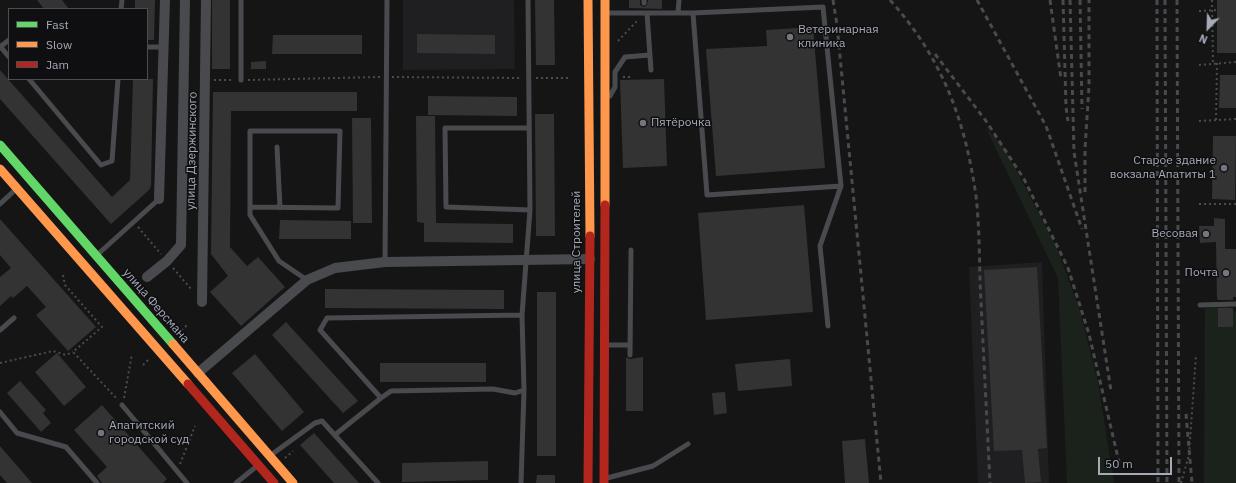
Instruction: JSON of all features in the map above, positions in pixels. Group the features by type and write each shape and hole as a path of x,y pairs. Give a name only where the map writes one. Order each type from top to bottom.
{"main road":[{"name":"улица Строителей","path":"588,0 590,259 588,483"},
{"path":"604,481 605,0"},
{"path":"588,14 605,13"},
{"name":"улица Ферсмана","path":"0,145 293,483"},
{"path":"0,169 274,483"},
{"path":"590,259 605,259"},
{"path":"588,430 604,430"},
{"path":"258,465 270,456"}],"street":[{"path":"159,199 165,47 165,0"},
{"name":"улица Дзержинского","path":"147,277 167,261 181,246 185,0"},
{"name":"улица Дзержинского","path":"202,302 206,0"},
{"path":"198,373 307,280 335,268 385,262 590,259"}],"lane":[{"path":"241,0 241,80"},
{"path":"385,262 387,0"},
{"path":"521,483 524,390 522,316 530,210 528,0"},
{"path":"678,13 679,0"},
{"path":"605,13 693,13 823,7 841,186 820,246 828,326"},
{"path":"647,13 651,70"},
{"path":"693,13 707,195 841,186"},
{"path":"0,46 8,56"},
{"path":"148,47 165,47"},
{"path":"605,105 615,87 615,72 625,57 650,56"},
{"path":"30,80 101,165 112,161 118,80"},
{"path":"529,128 445,128 446,207 530,210"},
{"path":"250,207 338,208 340,131 250,131 250,207 250,215 279,261 307,280"},
{"path":"277,146 280,208"},
{"path":"0,204 17,188"},
{"path":"96,256 159,199"},
{"path":"630,355 631,250"},
{"path":"1200,305 1236,304"},
{"path":"381,398 320,330 327,318 522,316"},
{"path":"0,330 14,318"},
{"path":"604,345 630,345"},
{"path":"336,434 391,391 493,389 514,393 524,390"},
{"path":"122,405 188,483"},
{"path":"0,412 17,433 66,447 97,483"},
{"path":"270,456 315,423 322,421 336,434 378,483"},
{"path":"604,481 653,466 688,444"},
{"path":"236,483 258,465"}],"path":[{"path":"1212,0 1213,64"},
{"path":"1199,11 1217,10"},
{"path":"616,43 638,19"},
{"path":"1199,65 1236,62"},
{"path":"1216,120 1217,63"},
{"path":"206,80 387,77 570,78"},
{"path":"1199,121 1236,119"},
{"path":"1199,204 1236,204"},
{"path":"0,363 53,351 66,355 73,352 102,327 65,285 63,275"},
{"path":"177,334 187,325"},
{"path":"73,352 89,366 122,405"},
{"path":"122,405 132,354"},
{"path":"1181,483 1189,455 1196,355"},
{"path":"143,365 149,360"},
{"path":"178,471 195,426"},
{"path":"285,458 293,451"}],"shaded area":[{"path":"403,0 514,0 515,69 403,70"},
{"path":"986,128 1004,147 1056,246 1080,311 1098,382 1114,483 1067,483 1058,278"},
{"path":"1042,262 1049,483 978,483 969,267"},
{"path":"1230,307 1236,312 1236,483 1204,483 1205,308"}],"building":[{"path":"37,0 62,0 68,8 43,8"},
{"path":"135,0 155,0 154,40 148,40 148,8 135,8"},
{"path":"212,0 230,0 230,69 212,69"},
{"path":"535,0 554,0 555,65 536,65"},
{"path":"629,0 640,0 640,5 644,7 647,5 648,0 662,0 662,9 629,8"},
{"path":"1217,0 1236,0 1236,53 1217,53"},
{"path":"813,27 825,168 716,176 706,49 767,46 766,30"},
{"path":"417,34 495,35 495,54 417,53"},
{"path":"273,35 362,35 362,54 272,54"},
{"path":"266,61 266,69 251,69 251,62"},
{"path":"0,70 112,197 130,180 133,80 153,79 151,186 149,190 111,224 0,99"},
{"path":"1220,75 1236,75 1236,108 1219,108"},
{"name":"Пятёрочка","path":"664,79 667,166 623,168 620,80"},
{"path":"213,92 357,92 357,111 231,111 230,247 247,266 258,257 285,287 241,326 210,292 228,276 211,254"},
{"path":"428,96 517,97 517,116 428,115"},
{"path":"535,114 554,114 555,236 536,236"},
{"path":"416,116 435,116 436,223 513,224 513,243 424,242 424,223 417,222"},
{"path":"352,118 371,118 372,223 353,223"},
{"name":"Старое здание вокзала Апатиты 1","path":"1213,136 1236,136 1235,200 1212,199"},
{"path":"804,205 813,312 706,320 698,213"},
{"name":"Почта","path":"1214,218 1225,219 1225,249 1236,249 1236,297 1233,297 1233,300 1218,300 1217,298 1216,242 1200,243 1199,226 1214,226"},
{"path":"0,219 96,327 68,351 36,315 46,307 27,286 13,298 11,296 0,306 0,277 11,268 0,255"},
{"path":"280,220 351,221 351,239 279,239"},
{"path":"1037,267 1047,448 1038,449 1041,482 1025,483 1022,450 994,451 984,270"},
{"path":"325,289 504,290 504,309 325,308"},
{"path":"537,292 556,292 556,456 537,456"},
{"path":"1218,308 1233,308 1233,327 1218,327"},
{"path":"286,322 358,401 343,413 272,335"},
{"path":"57,353 86,387 64,406 35,372"},
{"path":"255,354 304,412 282,431 232,373"},
{"path":"626,357 630,359 643,357 643,411 626,411"},
{"path":"790,359 792,386 738,391 735,364"},
{"path":"380,363 486,363 486,382 380,382"},
{"path":"20,381 46,410 43,413 51,423 41,432 7,393"},
{"path":"725,392 727,413 714,415 712,393"},
{"path":"102,405 167,479 163,483 102,483 97,476 107,467 74,430"},
{"path":"314,433 359,483 334,483 300,445"},
{"path":"865,439 869,483 845,483 842,441"},
{"path":"0,446 32,483 7,483 0,475"},
{"path":"488,461 488,480 402,482 402,463"},
{"path":"537,475 555,475 555,483 536,483"}],"railway":[{"path":"833,0 837,25 881,483"},
{"path":"890,0 924,44 937,67 958,115 971,168 976,196 978,222 990,483"},
{"path":"977,0 1046,126 1082,229"},
{"path":"1050,0 1061,79"},
{"path":"1063,0 1066,107 1068,121"},
{"path":"1070,0 1074,152 1111,391"},
{"path":"1080,0 1082,109"},
{"path":"1085,192 1085,149 1089,86 1089,0"},
{"path":"1157,0 1158,483"},
{"path":"1165,0 1167,483"},
{"path":"1177,0 1179,483"},
{"path":"935,54 986,121 1024,179 1068,268 1089,334 1119,462"},
{"path":"1186,414 1192,483"}],"traffic: fast":[{"path":"0,145 173,344"}],"traffic: slow":[{"path":"588,0 590,236"},
{"path":"605,0 605,205"},
{"path":"0,169 188,384"},
{"path":"173,344 293,483"}],"traffic: jam":[{"path":"604,483 605,205"},
{"path":"588,483 590,236"},
{"path":"188,384 274,483"}],"place":[{"name":"Ветеринарная клиника","path":"790,37"},
{"name":"Пятёрочка","path":"643,123"},
{"name":"Старое здание вокзала Апатиты 1","path":"1224,168"},
{"name":"Весовая","path":"1206,234"},
{"name":"Почта","path":"1226,273"},
{"name":"Апатитский городской суд","path":"101,433"}]}
